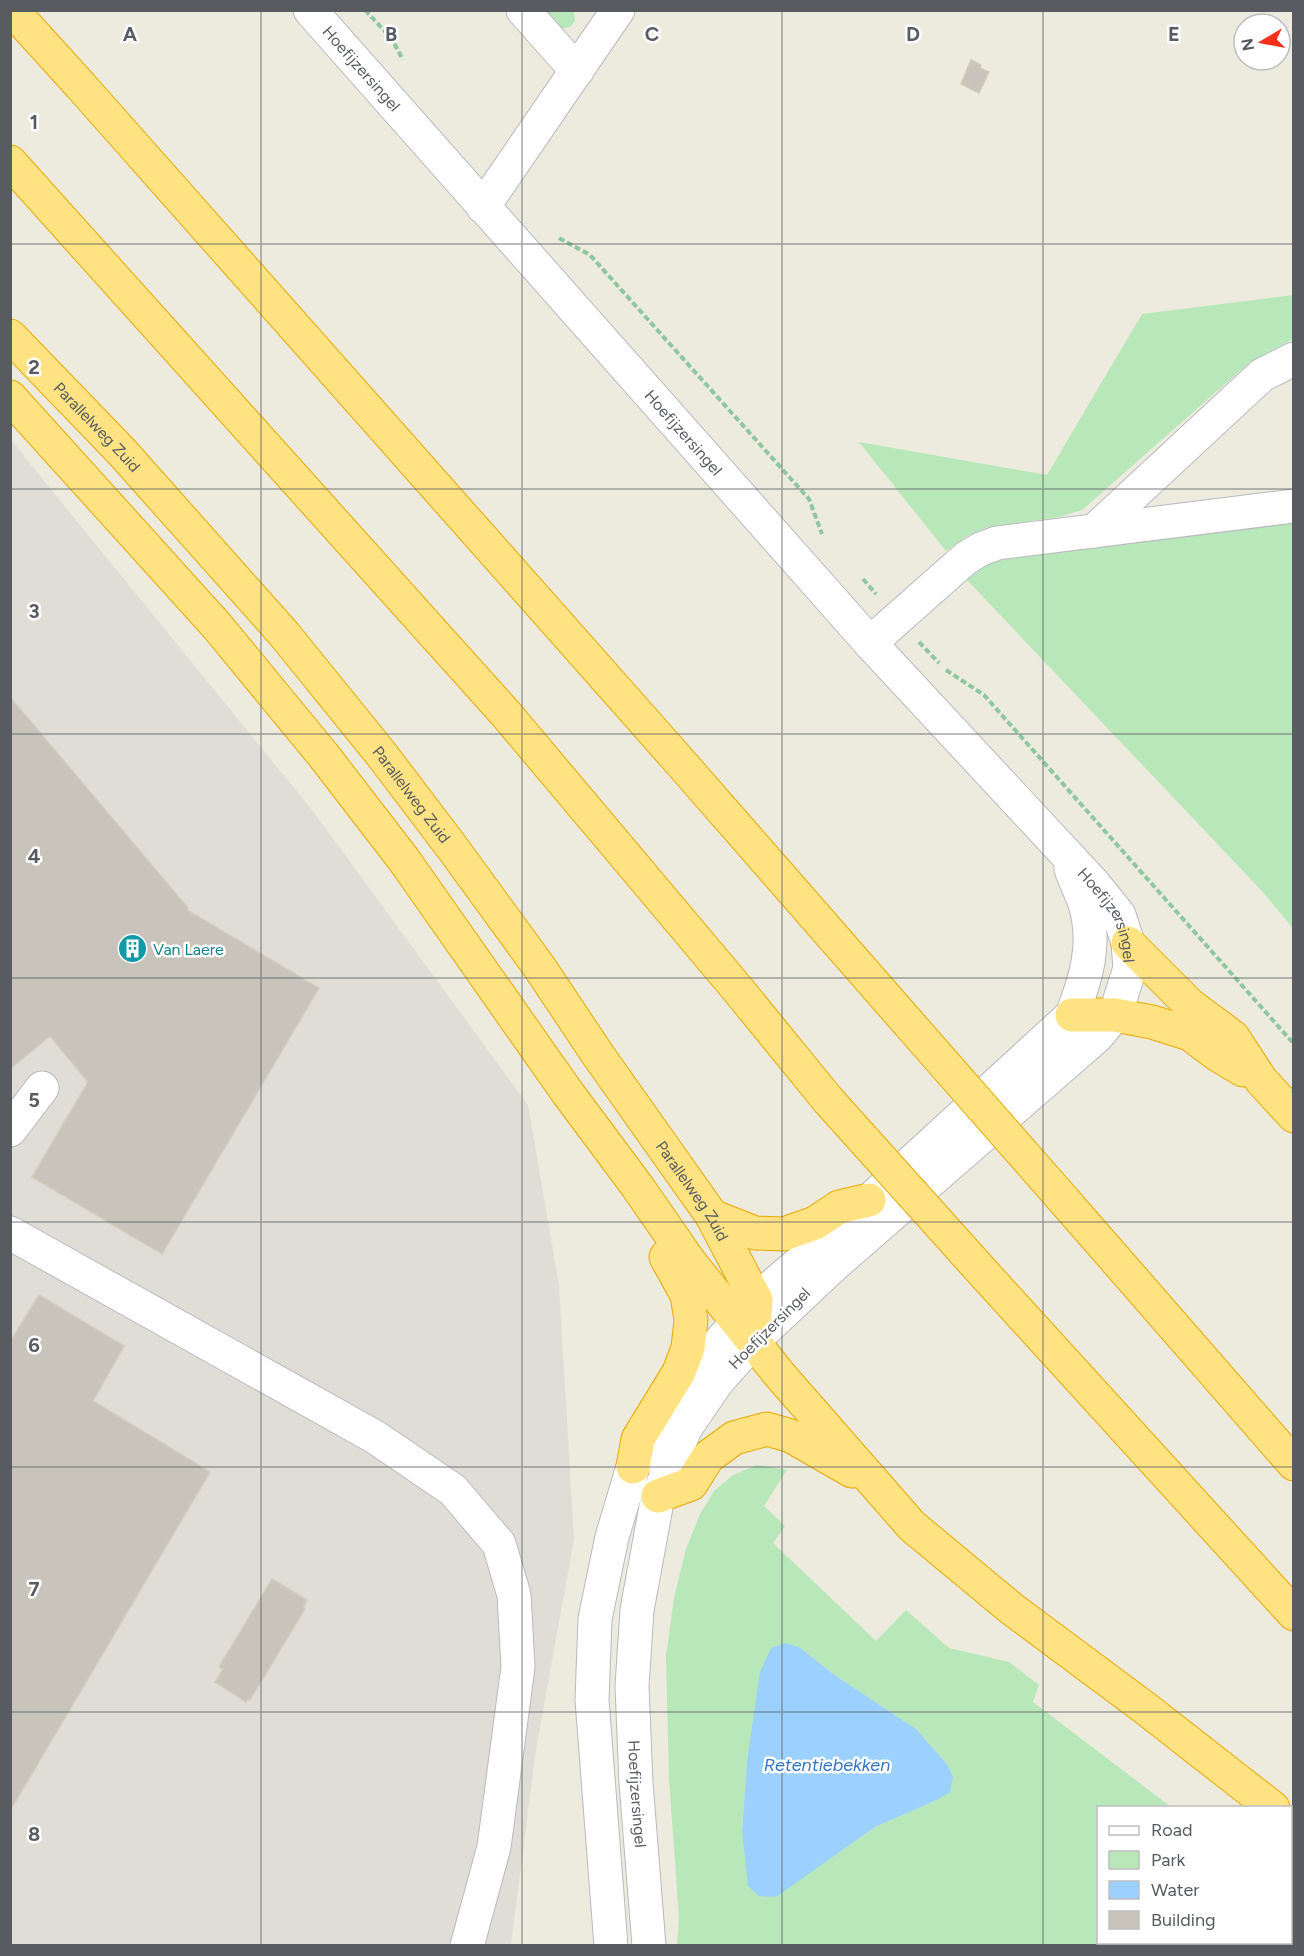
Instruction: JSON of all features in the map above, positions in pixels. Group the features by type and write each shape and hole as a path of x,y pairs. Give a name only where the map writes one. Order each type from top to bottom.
{"highway":[{"path":"12,10 674,754 1293,1464"},
{"path":"10,162 506,714 828,1100 1293,1614"},
{"name":"Parallelweg Zuid","path":"10,336 122,452 284,634 382,755 454,850 540,968 598,1055 712,1216 749,1321"},
{"path":"10,397 217,626 324,756 404,860 567,1092 638,1186 689,1261 749,1321 779,1374 912,1526 1012,1609 1270,1806"},
{"path":"1128,944 1190,1005 1233,1037 1261,1080 1293,1116"},
{"path":"1072,1015 1115,1015 1152,1022 1190,1034 1218,1055 1261,1080"},
{"path":"633,1467 638,1440 679,1372 688,1348 691,1320 687,1295 658,1244 638,1186"},
{"path":"712,1216 755,1233 784,1234 815,1222 839,1207 869,1200"},
{"path":"658,1496 690,1484 708,1457 734,1438 767,1429 802,1441 876,1485"}],"street":[{"path":"10,22 35,10"},
{"name":"Hoefijzersingel","path":"310,10 870,643 1094,884 1119,915 1128,944 1130,968 1115,1015 1096,1036 834,1265 749,1321 717,1382 685,1429 658,1496 637,1610 632,1686 636,1783 649,1946"},
{"path":"523,10 577,71"},
{"path":"483,207 577,71 612,13"},
{"path":"1094,531 1262,375 1293,359"},
{"path":"870,643 966,558 997,543 1293,506"},
{"name":"Hoefijzersingel","path":"610,1946 592,1700 595,1619 612,1537 633,1467 664,1413 695,1371 749,1321 869,1200 1072,1015 1085,980 1091,940 1085,906 1064,851"},
{"path":"10,1130 42,1088"},
{"path":"10,1233 375,1437 453,1490 499,1544 514,1595 518,1667 494,1847 467,1946"}],"path":[{"path":"365,10 392,39 406,66"},
{"path":"549,233 590,255 809,499 820,531 828,540"},
{"path":"859,575 948,673 984,696 1293,1044"}],"shaded area":[{"path":"10,439 312,810 528,1105 559,1285 574,1539 536,1749 511,1945 11,1945"}],"green space":[{"path":"541,11 574,11 575,21 570,27 559,29"},
{"path":"1293,295 1293,339 1250,362 1082,510 1059,517 988,527 967,536 946,551 859,442 1047,475 1142,314"},
{"path":"1293,522 1293,928 1261,890 967,580 987,564 1007,555"},
{"path":"757,1465 787,1470 764,1506 785,1526 773,1543 876,1641 906,1610 949,1648 1009,1662 1039,1685 1033,1702 1170,1806 1097,1806 1097,1944 1292,1944 1292,1900 1293,1945 677,1946 679,1917 669,1779 666,1656 674,1598 686,1549 700,1514 714,1491 733,1475","holes":["799,1647 836,1676 916,1729 947,1764 937,1800 875,1827 776,1896 742,1831 747,1761 761,1672"]}],"water":[{"name":"Retentiebekken","path":"785,1643 799,1647 836,1676 916,1729 947,1764 953,1777 950,1792 937,1800 875,1827 776,1897 759,1896 748,1886 742,1831 747,1761 760,1672 771,1648"}],"building":[{"path":"971,60 989,72 979,93 961,84"},
{"name":"Van Laere","path":"10,697 188,908 187,910 319,988 162,1254 32,1177 88,1082 50,1036 10,1069"},
{"path":"39,1295 124,1346 93,1401 210,1472 10,1811 10,1342"},
{"path":"272,1579 307,1600 303,1607 305,1609 250,1700 246,1702 215,1682 223,1669 219,1667"}],"place":[{"name":"Van Laere","path":"132,949"}]}
